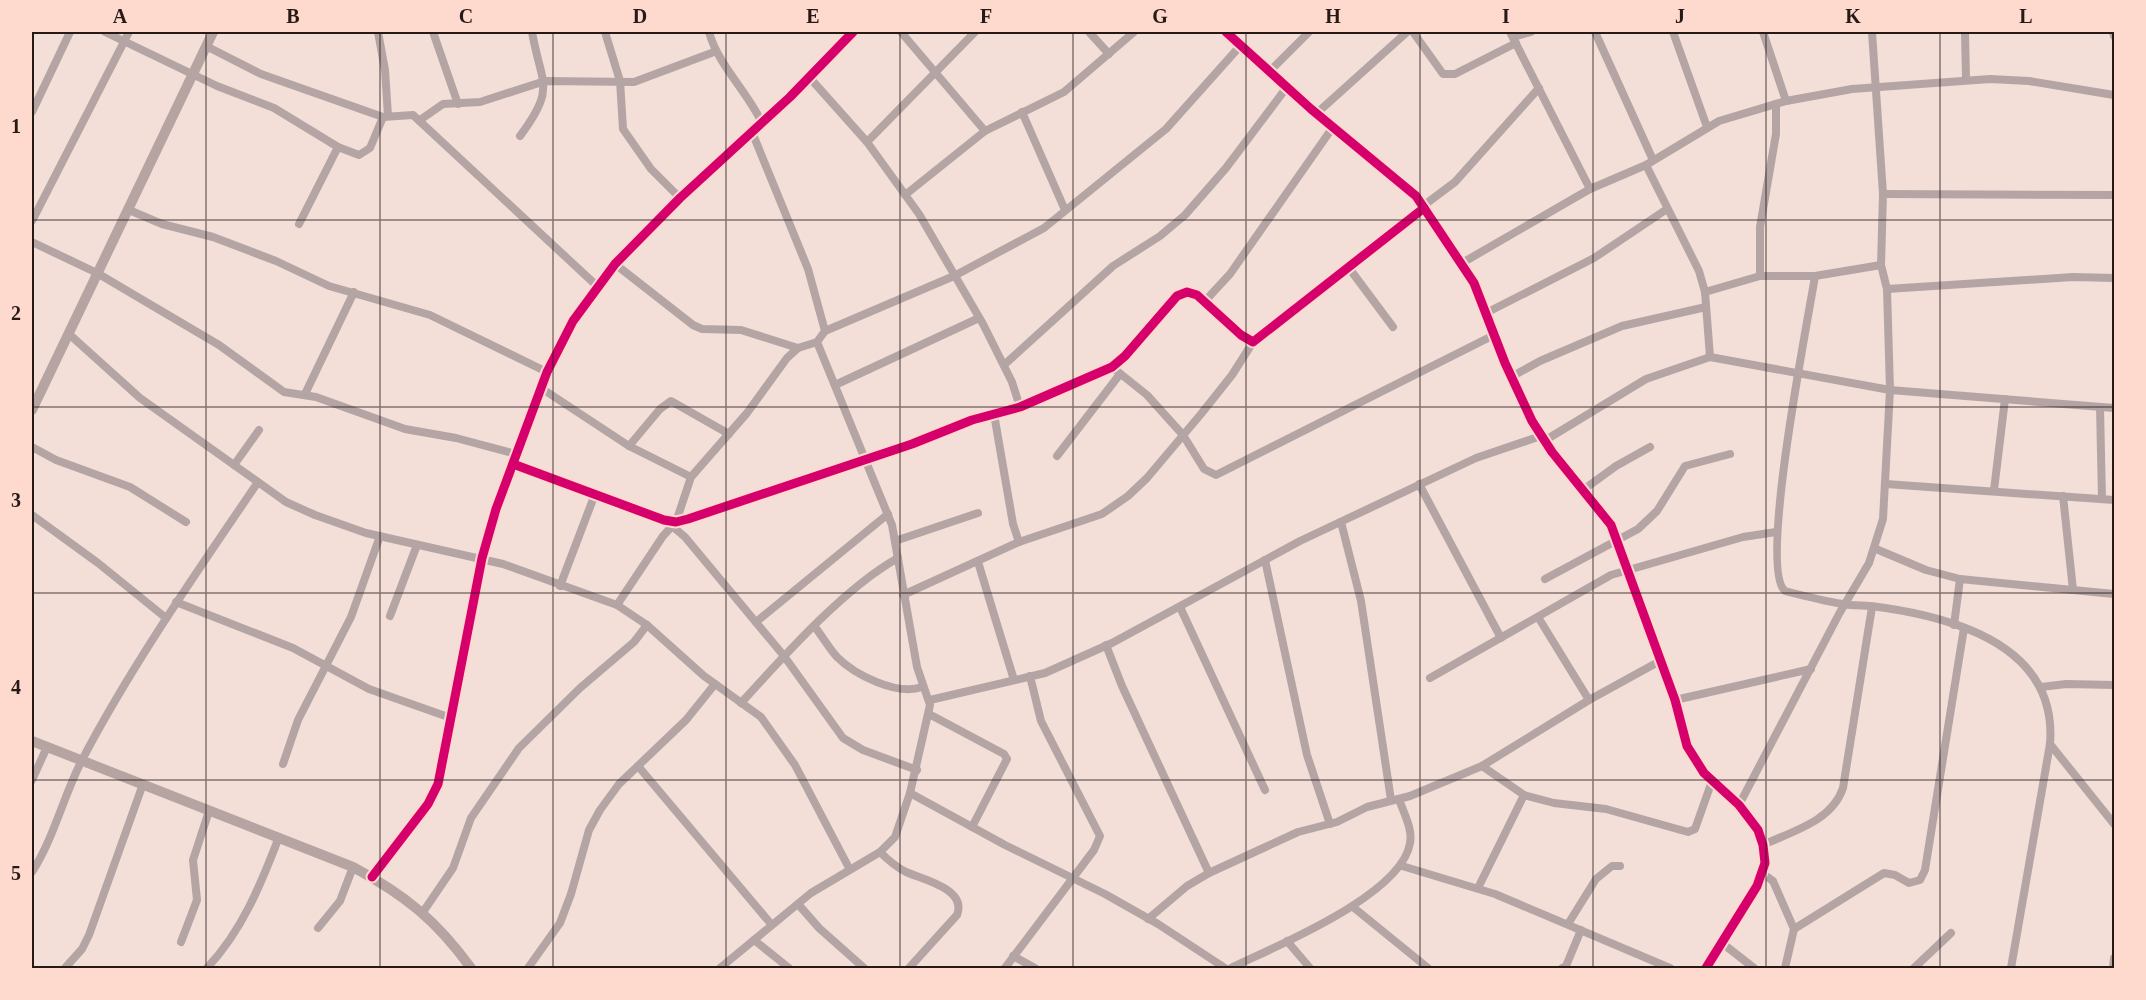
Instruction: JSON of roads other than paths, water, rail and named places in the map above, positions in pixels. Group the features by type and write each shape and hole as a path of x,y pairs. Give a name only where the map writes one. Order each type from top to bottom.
{"street":[{"path":"32,112 70,32"},
{"path":"105,32 192,74 274,108 338,147 363,155 370,148 385,116 385,70 378,32"},
{"path":"32,221 129,32"},
{"path":"32,410 213,32"},
{"path":"433,32 458,104"},
{"path":"520,136 539,110 545,81 532,32"},
{"path":"605,32 620,81 623,129 651,169 680,198"},
{"path":"709,32 714,52 753,104 762,123"},
{"path":"372,877 428,804 438,784 482,558 516,454 547,372 573,321 615,264 680,198 810,78 853,32"},
{"path":"902,32 938,72 985,131"},
{"path":"867,142 975,32"},
{"path":"1089,32 1109,54"},
{"path":"904,195 985,131 1064,92 1134,32"},
{"path":"1226,32 1333,127 1394,175 1424,207 1462,263 1486,313 1511,377 1543,438 1604,514 1617,540 1675,700 1687,746 1694,760 1712,781 1739,805 1758,830 1763,844 1762,873 1706,969"},
{"path":"1270,72 1310,32"},
{"path":"1317,113 1407,32"},
{"path":"1413,32 1443,74 1447,75 1455,74 1513,37 1531,32"},
{"path":"1595,32 1667,209 1689,250 1705,292 1710,357"},
{"path":"1673,32 1707,127"},
{"path":"1763,32 1786,101"},
{"path":"1739,805 1876,549 1883,519 1890,390 1887,289 1881,265 1883,194 1872,32"},
{"path":"1965,32 1966,79"},
{"path":"2113,32 2115,36"},
{"path":"1513,37 1590,189"},
{"path":"617,605 636,574 674,524 691,477 798,348 817,342 825,331 954,276 1034,234 1166,129 1241,45"},
{"path":"206,46 261,74 385,116 407,114 420,120 597,286"},
{"path":"420,120 443,104 480,102 545,81 634,82 714,52"},
{"path":"810,78 867,142 920,214 1004,365 1020,407"},
{"path":"1462,263 1590,189 1650,163 1707,127 1734,115 1786,101 1831,92 1966,79 2029,81 2115,95"},
{"path":"1004,365 1113,266 1160,236 1185,215 1226,168 1287,87"},
{"path":"903,594 1019,542 1102,514 1128,496 1147,478 1232,375 1253,342 1349,268 1461,175 1539,88"},
{"path":"1760,276 1760,227 1776,134 1776,104"},
{"path":"1022,112 1065,210"},
{"path":"1205,301 1230,274 1333,127"},
{"path":"752,132 808,269 825,331"},
{"path":"299,224 338,147"},
{"path":"1883,194 2115,195"},
{"path":"1486,313 1594,258 1667,209"},
{"path":"129,210 162,224 213,237 312,276 330,286 430,315 547,372"},
{"path":"32,242 97,273 219,345 284,392 305,394 405,429 456,438 516,454"},
{"path":"615,264 693,325 702,329 741,330 798,348"},
{"path":"1705,292 1760,276 1815,276 1881,265"},
{"path":"1349,268 1393,327"},
{"path":"1815,276 1782,475 1776,532 1781,588 1785,591 1845,605 1872,606 1964,628 2009,649 2028,667 2041,687 2052,721 2050,744 2011,969"},
{"path":"1887,289 2073,277 2115,278"},
{"path":"305,394 354,292"},
{"path":"674,524 1020,407 1112,367 1125,356 1177,296 1188,292 1205,301 1241,335 1253,342"},
{"path":"1511,377 1540,361 1622,326 1706,307"},
{"path":"835,385 979,318"},
{"path":"69,334 140,398 286,502 315,515 380,536 482,558 617,605 647,625 715,684 761,717 795,765 849,868"},
{"path":"1112,367 1147,395 1183,435 1204,469 1216,475 1494,335"},
{"path":"720,969 771,924 849,868 880,852 895,837 917,770 928,714 930,700 922,687 888,514 817,342"},
{"path":"930,700 1045,673 1106,645 1264,560 1419,484 1476,458 1543,438 1646,379 1710,357 1890,390 2115,408"},
{"path":"1057,456 1120,374"},
{"path":"541,388 629,446 691,477"},
{"path":"1994,490 2005,399"},
{"path":"629,446 660,410 671,401 729,434"},
{"path":"2100,407 2102,499"},
{"path":"994,414 1013,524 1019,542"},
{"path":"234,465 259,430"},
{"path":"32,447 56,460 130,487 186,522"},
{"path":"1583,490 1616,466 1650,447"},
{"path":"1545,579 1647,521 1685,466 1730,454"},
{"path":"513,464 674,524 784,656 843,738 863,750 917,770"},
{"path":"32,872 42,856 82,761 176,602 258,482"},
{"path":"1419,484 1501,638"},
{"path":"1886,484 2115,500"},
{"path":"560,586 595,494"},
{"path":"2063,496 2073,590"},
{"path":"895,541 978,513"},
{"path":"756,622 888,514"},
{"path":"32,515 98,562 166,618"},
{"path":"1231,969 1353,907 1402,866 1410,843 1411,833 1395,799 1361,601 1341,522"},
{"path":"1430,678 1611,575 1743,537 1776,532"},
{"path":"283,764 298,720 351,617 380,536"},
{"path":"390,616 417,545"},
{"path":"1876,549 1926,570 1960,579 2115,594"},
{"path":"741,703 784,656 815,627 875,572 898,558"},
{"path":"1264,560 1307,755 1330,824"},
{"path":"978,562 1014,680"},
{"path":"1954,626 1960,579"},
{"path":"176,602 293,648 326,668 369,688 451,718"},
{"path":"1763,844 1815,820 1838,803 1843,788 1872,606"},
{"path":"1180,607 1265,790"},
{"path":"1538,618 1589,700"},
{"path":"423,912 453,868 471,818 519,748 580,688 634,642 647,625"},
{"path":"815,627 837,657 855,670 902,689 913,690 922,687"},
{"path":"1794,929 1884,873 1895,875 1909,883 1920,880 1925,870 1964,628"},
{"path":"1106,645 1122,686 1209,873"},
{"path":"1148,919 1187,886 1209,873 1298,832 1330,824 1482,766 1589,700 1660,661"},
{"path":"1675,700 1811,669"},
{"path":"1005,969 1094,850 1100,836 1041,721 1030,676"},
{"path":"528,969 560,923 572,894 589,830 600,810 619,783 686,720 715,684"},
{"path":"2041,687 2066,684 2115,685"},
{"path":"928,714 1004,754 1007,759 972,827"},
{"path":"32,741 353,867 397,892 423,912 454,946 471,969"},
{"path":"2050,744 2115,824"},
{"path":"32,780 47,747"},
{"path":"638,766 771,924"},
{"path":"1482,766 1524,795 1554,803 1606,809 1692,832 1712,781"},
{"path":"65,969 82,949 89,935 143,784"},
{"path":"910,793 1148,919 1225,969"},
{"path":"1478,888 1524,795"},
{"path":"181,942 197,900 193,860 209,811"},
{"path":"207,968 223,950 256,896 279,837"},
{"path":"880,852 893,864 948,891 958,901 960,907 957,915 909,969"},
{"path":"1402,866 1478,888 1568,924 1670,969"},
{"path":"1568,924 1596,879 1612,866 1620,866"},
{"path":"318,928 340,901 353,867"},
{"path":"1762,873 1773,881 1794,929 1785,969"},
{"path":"798,904 819,928 864,969"},
{"path":"1353,907 1428,969"},
{"path":"1562,969 1566,966 1581,930"},
{"path":"1914,969 1951,933"},
{"path":"754,940 789,969"},
{"path":"1287,941 1310,969"},
{"path":"1722,943 1754,969"},
{"path":"1013,956 1035,969"},
{"path":"2112,969 2115,958"}]}
